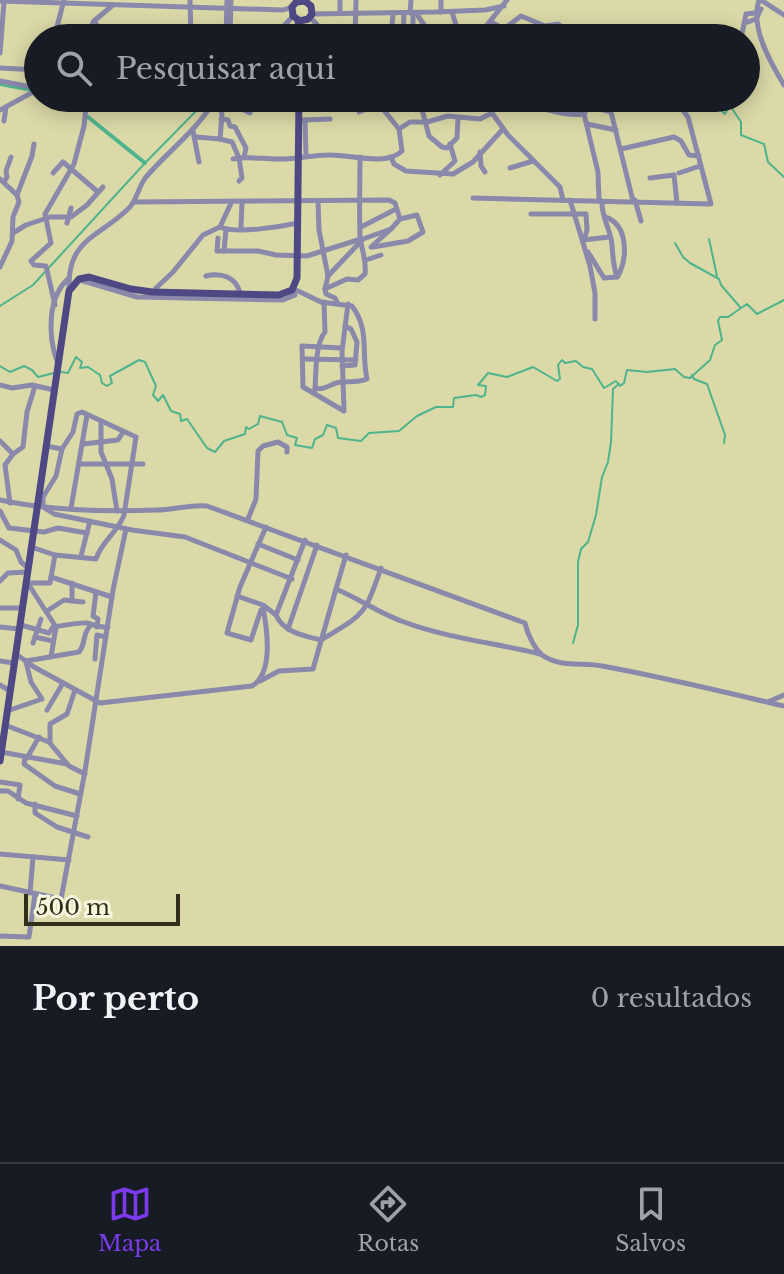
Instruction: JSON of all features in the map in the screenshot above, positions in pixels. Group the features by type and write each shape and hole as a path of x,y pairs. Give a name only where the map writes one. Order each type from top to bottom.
{"main road":[{"path":"0,759 33,530 40,508 69,291 79,279 97,277 131,289 152,292 279,295 293,290 297,278 301,112"}],"street":[{"path":"228,24 229,0"},
{"path":"340,0 340,12"},
{"path":"357,24 358,0"},
{"path":"441,0 441,12"},
{"path":"760,24 757,14 760,0 784,15"},
{"path":"58,24 64,1"},
{"path":"0,53 2,2 64,1 113,5 193,3 229,9 393,14 485,10 506,3"},
{"path":"410,1 412,24"},
{"path":"192,24 193,3"},
{"path":"495,24 491,22 506,3"},
{"path":"92,24 113,5"},
{"path":"452,12 456,24"},
{"path":"407,24 411,13"},
{"path":"411,13 421,24"},
{"path":"392,24 393,14"},
{"path":"745,24 757,14"},
{"path":"511,24 521,16 540,24"},
{"path":"760,25 769,57 784,85"},
{"path":"0,68 24,69"},
{"path":"0,81 24,86"},
{"path":"4,121 3,108 24,95"},
{"path":"55,305 46,266 34,265 31,261 51,243 44,219 51,200 72,169 81,141 84,112"},
{"path":"69,291 69,278 79,247 134,202 146,177 194,134 209,112"},
{"path":"220,112 220,139"},
{"path":"239,158 391,157 402,151 399,129 384,112"},
{"path":"424,112 433,141 445,148 457,138 458,118"},
{"path":"399,129 410,122 427,122 441,117 480,119 490,112"},
{"path":"492,112 503,129 560,187 567,200 585,248 595,293 595,319"},
{"path":"550,112 566,116 584,114 617,277"},
{"path":"611,112 641,221"},
{"path":"473,198 708,202 699,156 685,112"},
{"path":"221,119 228,120 230,126 235,127 246,148 239,158"},
{"path":"302,120 330,119"},
{"path":"587,124 616,130"},
{"path":"391,157 394,164 406,171 453,174 464,168 503,129"},
{"path":"194,134 232,142 239,158 242,178 239,181"},
{"path":"194,134 199,162"},
{"path":"621,149 674,137 681,141 689,155 699,156"},
{"path":"17,195 34,144"},
{"path":"440,175 455,161 450,144"},
{"path":"480,152 481,166 485,172"},
{"path":"0,267 8,254 3,250 13,233 14,213 19,202 17,195 2,181 7,177 11,157"},
{"path":"325,289 347,279 358,280 364,276 366,260 360,227 360,157"},
{"path":"510,168 533,161"},
{"path":"53,173 63,162 98,192"},
{"path":"0,165 7,169"},
{"path":"679,173 700,166"},
{"path":"650,178 674,175 677,203"},
{"path":"13,233 44,219 68,220 103,187"},
{"path":"232,201 217,251 311,255 391,229"},
{"path":"134,202 393,201 400,219"},
{"path":"241,228 242,202"},
{"path":"318,202 318,226 328,276 325,293 335,298 338,304"},
{"path":"68,220 71,208"},
{"path":"360,227 396,209"},
{"path":"531,214 586,214 587,230 583,240"},
{"path":"417,215 423,232 408,241 372,247 400,219 417,215"},
{"path":"604,217 616,223 623,238 625,260 617,277"},
{"path":"152,292 206,233 223,228 298,223"},
{"path":"206,233 221,238"},
{"path":"583,240 609,237"},
{"path":"361,241 381,255 366,260"},
{"path":"328,276 361,241"},
{"path":"585,248 604,278 617,277"},
{"path":"206,276 230,278 238,285 240,293"},
{"path":"58,364 50,330 62,284 69,278"},
{"path":"79,279 137,297 283,300 295,295 293,290"},
{"path":"293,290 324,302 348,304 354,308 364,326 365,342 354,366 317,360 304,363"},
{"path":"315,391 315,367 321,337 325,332 324,302"},
{"path":"348,304 348,327 342,350 344,411 315,391 303,388 302,346 320,347 342,350 359,352"},
{"path":"348,327 364,326"},
{"path":"315,391 342,382 354,383 367,379 357,342 348,327"},
{"path":"304,363 315,367"},
{"path":"0,385 12,388 54,386"},
{"path":"10,503 3,466 23,447 27,412 35,386"},
{"path":"31,547 55,555 96,559 99,549 119,526 136,437 78,413 62,449 56,476 40,508"},
{"path":"71,508 87,415"},
{"path":"101,421 100,443 120,511"},
{"path":"74,426 85,431"},
{"path":"83,444 120,439 123,432"},
{"path":"0,441 13,454"},
{"path":"248,519 256,499 258,451 263,446 278,442 287,447 287,452"},
{"path":"46,446 62,449"},
{"path":"79,464 143,464"},
{"path":"0,500 40,508 120,511 203,505 525,623 530,639 543,655"},
{"path":"40,508 54,514 126,529 185,537 292,579"},
{"path":"0,511 9,528 44,532 58,528 87,533"},
{"path":"81,556 90,521"},
{"path":"263,606 251,640 227,633 237,596 266,527"},
{"path":"0,886 61,899 126,529"},
{"path":"276,615 305,540"},
{"path":"2,543 16,550 56,627 51,657"},
{"path":"258,544 298,560"},
{"path":"288,629 317,545"},
{"path":"1,578 16,571 49,584 55,555"},
{"path":"15,653 95,701 115,702 251,687 279,671 312,670 346,555"},
{"path":"237,596 263,606 288,629 321,640 357,618 369,604 381,568"},
{"path":"51,577 112,597"},
{"path":"72,583 72,601"},
{"path":"336,589 409,624 543,655 563,663 641,673 784,706"},
{"path":"96,592 93,616 108,624"},
{"path":"47,611 62,601 83,602"},
{"path":"259,681 266,659 263,606"},
{"path":"0,608 22,608"},
{"path":"94,626 98,618"},
{"path":"35,637 41,619"},
{"path":"35,637 49,633 56,627 84,622 94,626"},
{"path":"26,662 80,651 85,631 108,624"},
{"path":"0,627 19,626 35,637 53,641"},
{"path":"95,659 97,635 106,637"},
{"path":"0,661 14,663"},
{"path":"5,711 42,699 31,682 26,662"},
{"path":"47,710 63,683"},
{"path":"0,685 10,691"},
{"path":"50,742 50,724 67,714 75,690"},
{"path":"767,702 784,695"},
{"path":"5,725 50,742 68,765"},
{"path":"39,737 24,764 50,783 80,794"},
{"path":"1,752 68,765 85,774"},
{"path":"0,782 20,785 18,799"},
{"path":"0,791 8,791 18,799 77,816"},
{"path":"35,804 37,816 88,837"},
{"path":"0,854 69,860"},
{"path":"0,936 29,937 33,857"}],"waterway":[{"path":"0,84 24,88"},
{"path":"0,306 33,285 195,112"},
{"path":"723,112 726,112"},
{"path":"734,112 741,122 741,135 764,144 768,162 784,177"},
{"path":"88,117 145,163"},
{"path":"709,239 717,276"},
{"path":"675,243 690,263 719,279 740,307"},
{"path":"61,372 68,373 76,357 82,362 80,368 88,367 100,375 102,383 107,386 112,383 110,376 139,360 145,362 156,386 153,395 158,401 163,395 171,411 180,414 181,421 187,419 207,448 215,452 224,441 245,434 246,427 249,429 258,424 260,416 282,422 287,435 297,438 295,445 312,448 315,439 323,435 327,425 336,428 338,438 361,441 369,433 399,431 417,416 436,407 453,407 454,398 481,397 485,395 486,386 478,385 488,373 507,377 533,367 557,381 560,379 558,365 562,360 565,363 576,361 592,369 604,388 616,381 620,386 624,383 627,370 647,372 675,369 690,378 710,360 715,345 722,340 720,317 728,317 747,304 757,314 784,300"},
{"path":"0,366 10,372 24,366 38,377 54,373"},
{"path":"692,375 694,379 707,384 725,435 724,443"},
{"path":"573,643 578,625 578,562 596,515 611,442 613,389 619,384"}]}
